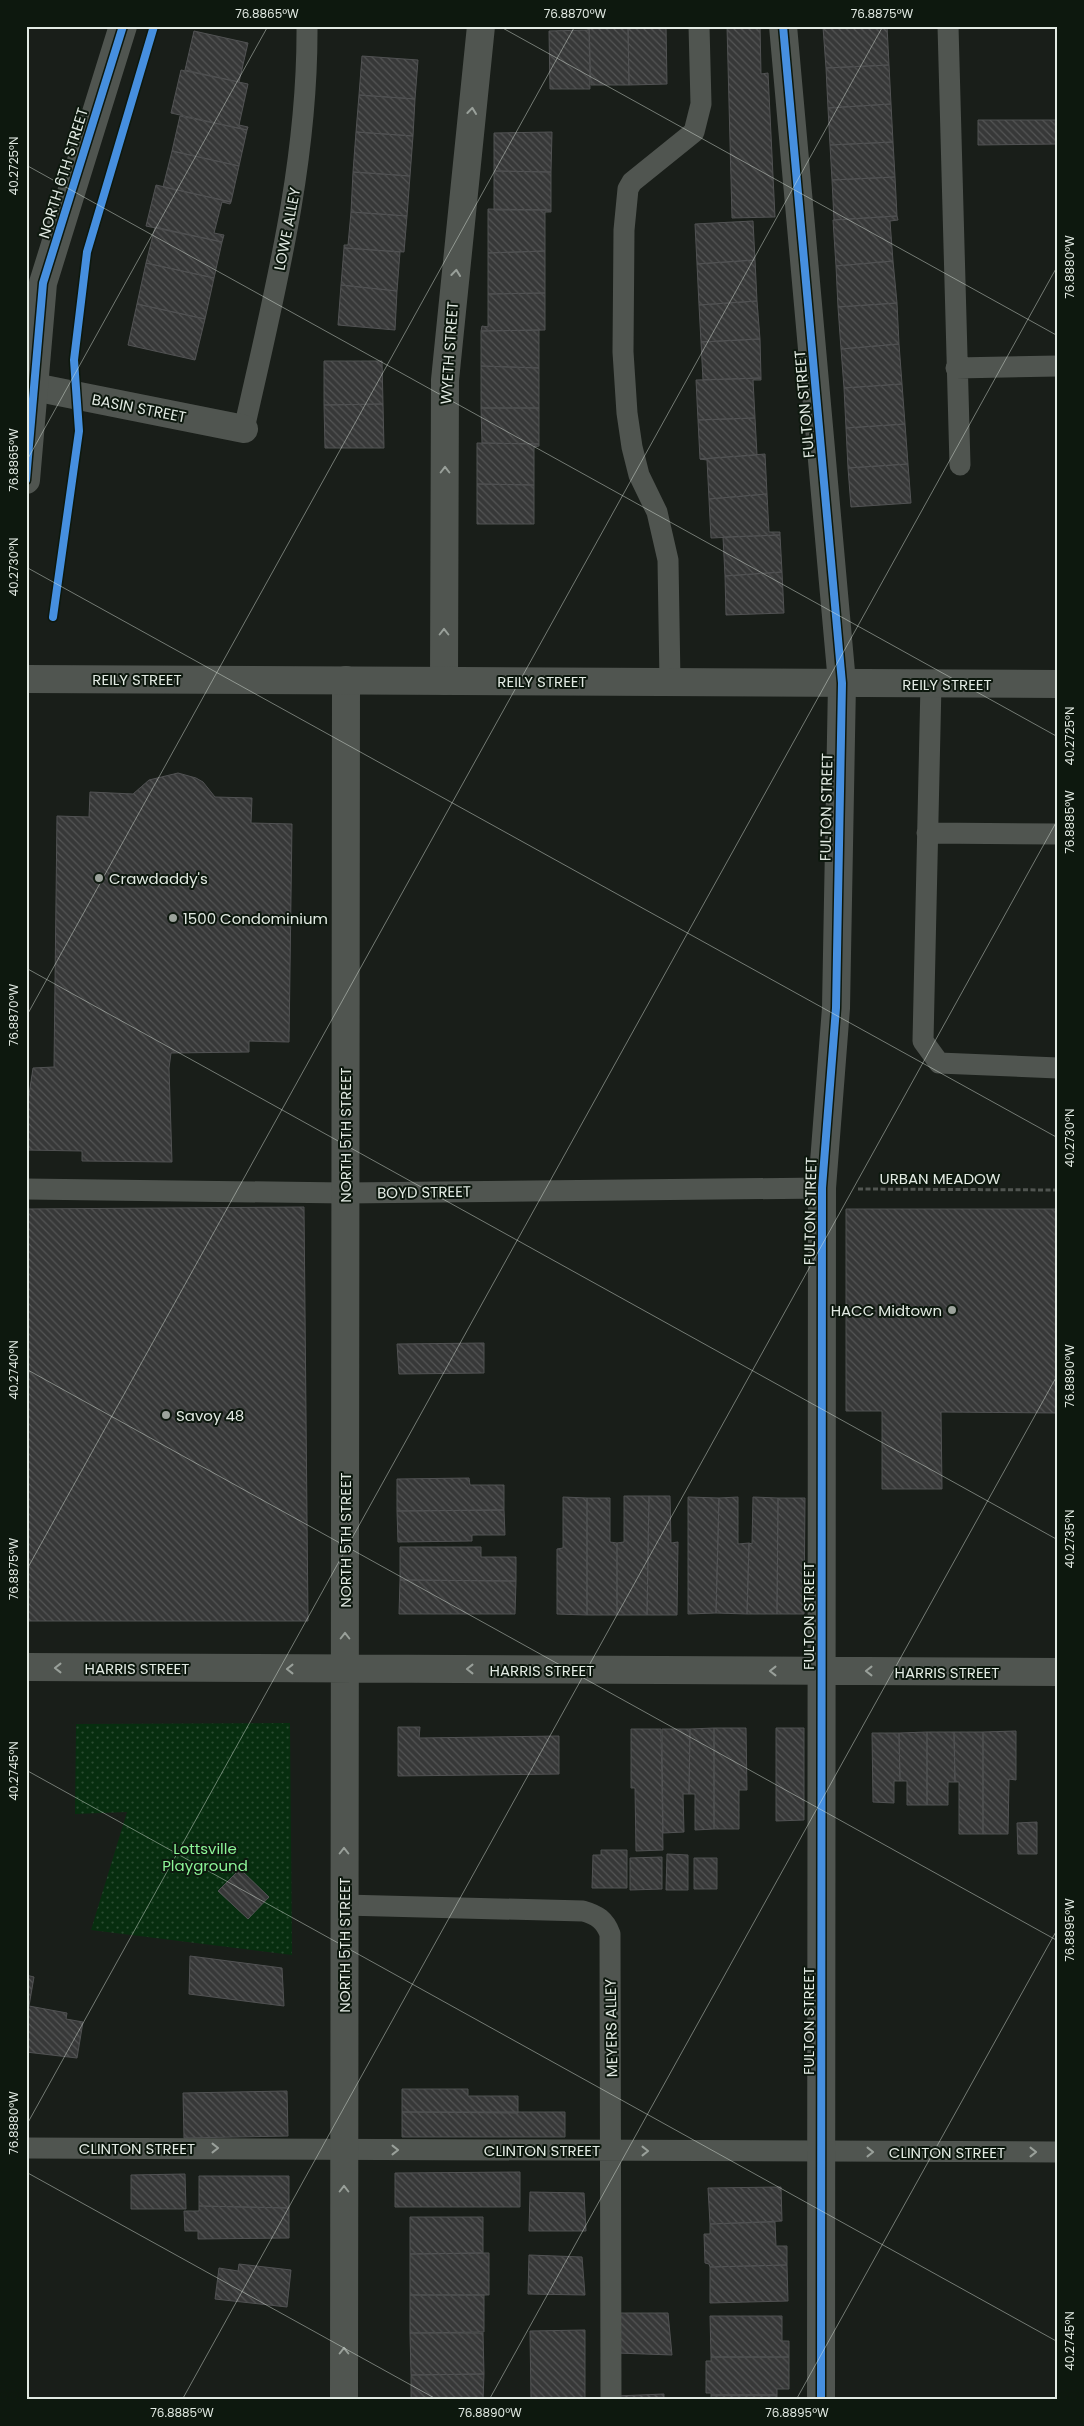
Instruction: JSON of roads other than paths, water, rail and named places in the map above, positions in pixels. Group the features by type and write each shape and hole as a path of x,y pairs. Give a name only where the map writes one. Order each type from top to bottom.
{"street":[{"name":"NORTH 6TH STREET","path":"26,480 29,419 34,386 35,283 123,26"},
{"name":"WYETH STREET","path":"444,681 445,380 481,26"},
{"name":"FULTON STREET","path":"784,26 842,683 836,1008 822,1188 821,2400"},
{"name":"BASIN STREET","path":"34,386 244,429"},
{"name":"REILY STREET","path":"26,679 1058,684"},
{"name":"NORTH 5TH STREET","path":"344,2400 346,680"},
{"name":"HARRIS STREET","path":"26,1668 1058,1672"}],"lane":[{"name":"LOWE ALLEY","path":"244,429 294,196 306,100 307,26"},
{"path":"670,682 668,560 657,512 637,466 627,413 624,352 624,230 628,189 632,182 694,132 700,104 699,26"},
{"path":"948,26 960,465"},
{"path":"956,368 1058,366"},
{"path":"931,684 923,1041 939,1063 1058,1068"},
{"path":"928,832 1058,834"},
{"name":"BOYD STREET","path":"26,1189 345,1193 822,1188"},
{"name":"MEYERS ALLEY","path":"344,1905 583,1911 597,1916 603,1921 610,1934 612,2150 611,2400"},
{"name":"CLINTON STREET","path":"26,2148 1058,2152"}],"place":[{"name":"Crawdaddy's","path":"99,878"},
{"name":"1500 Condominium","path":"173,918"},
{"name":"HACC Midtown","path":"952,1310"},
{"name":"Savoy 48","path":"166,1415"}],"park label":[{"name":"Lottsville Playground","path":"205,1856"}]}
